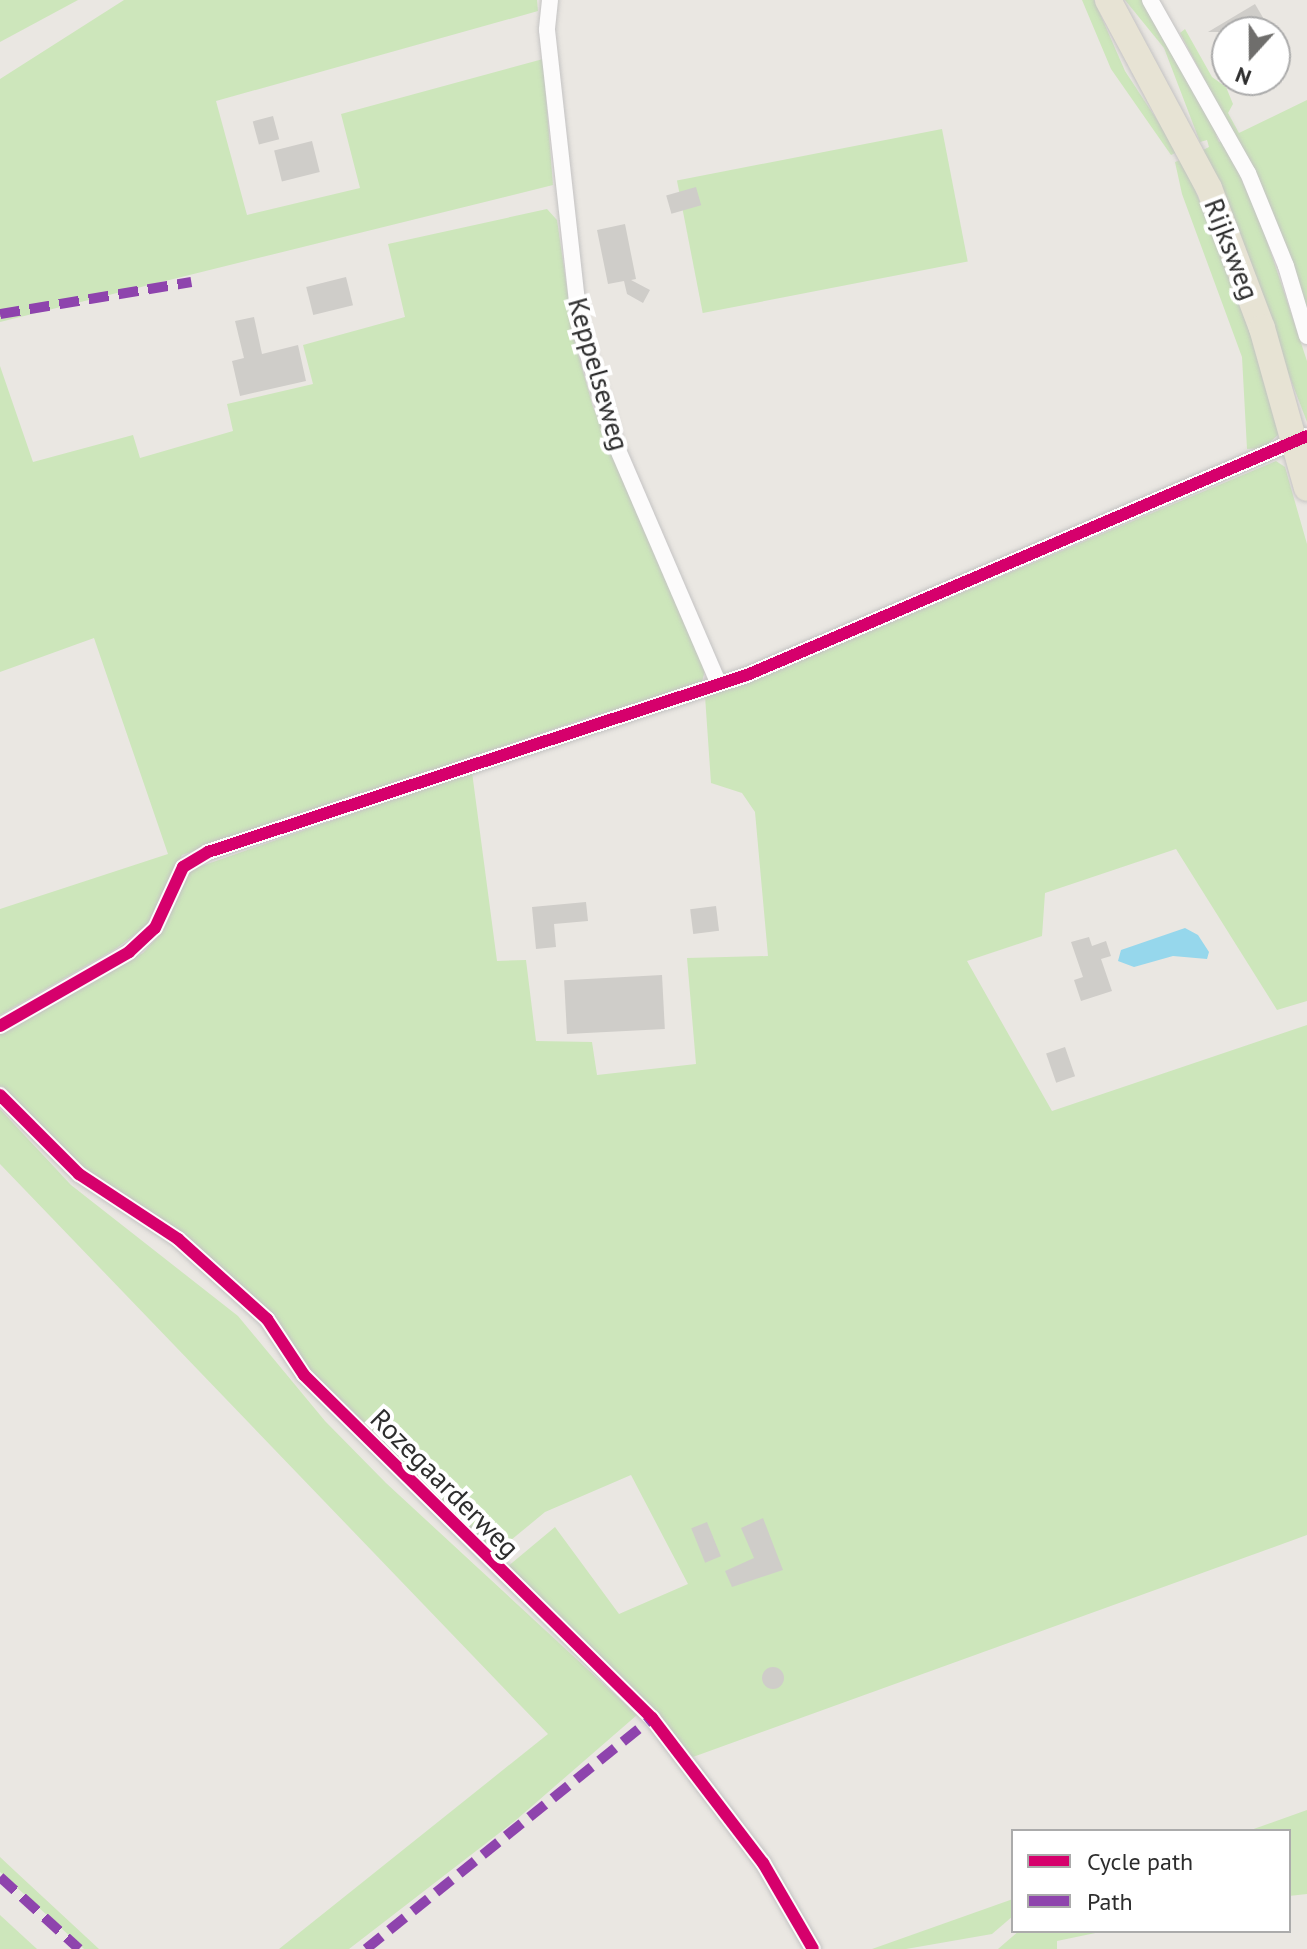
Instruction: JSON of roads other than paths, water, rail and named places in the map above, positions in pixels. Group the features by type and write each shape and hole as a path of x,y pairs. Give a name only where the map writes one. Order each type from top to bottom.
{"main road":[{"name":"Rijksweg","path":"1108,0 1191,150 1238,260 1301,439 1307,488"}],"street":[{"name":"Keppelseweg","path":"550,0 547,30 580,329 615,443 718,682"},
{"name":"Rijksweg","path":"1150,0 1228,133 1286,266 1307,336"},
{"path":"0,1026 129,952 155,928 183,867 208,852 582,727 685,698 718,682 761,669 1301,439"},
{"name":"Rozegaarderweg","path":"0,1095 79,1174 178,1239 267,1319 304,1375 652,1718 763,1863 813,1949"}],"water":[{"path":"1185,928 1198,935 1209,952 1207,959 1173,956 1134,967 1118,961 1121,950"}]}
